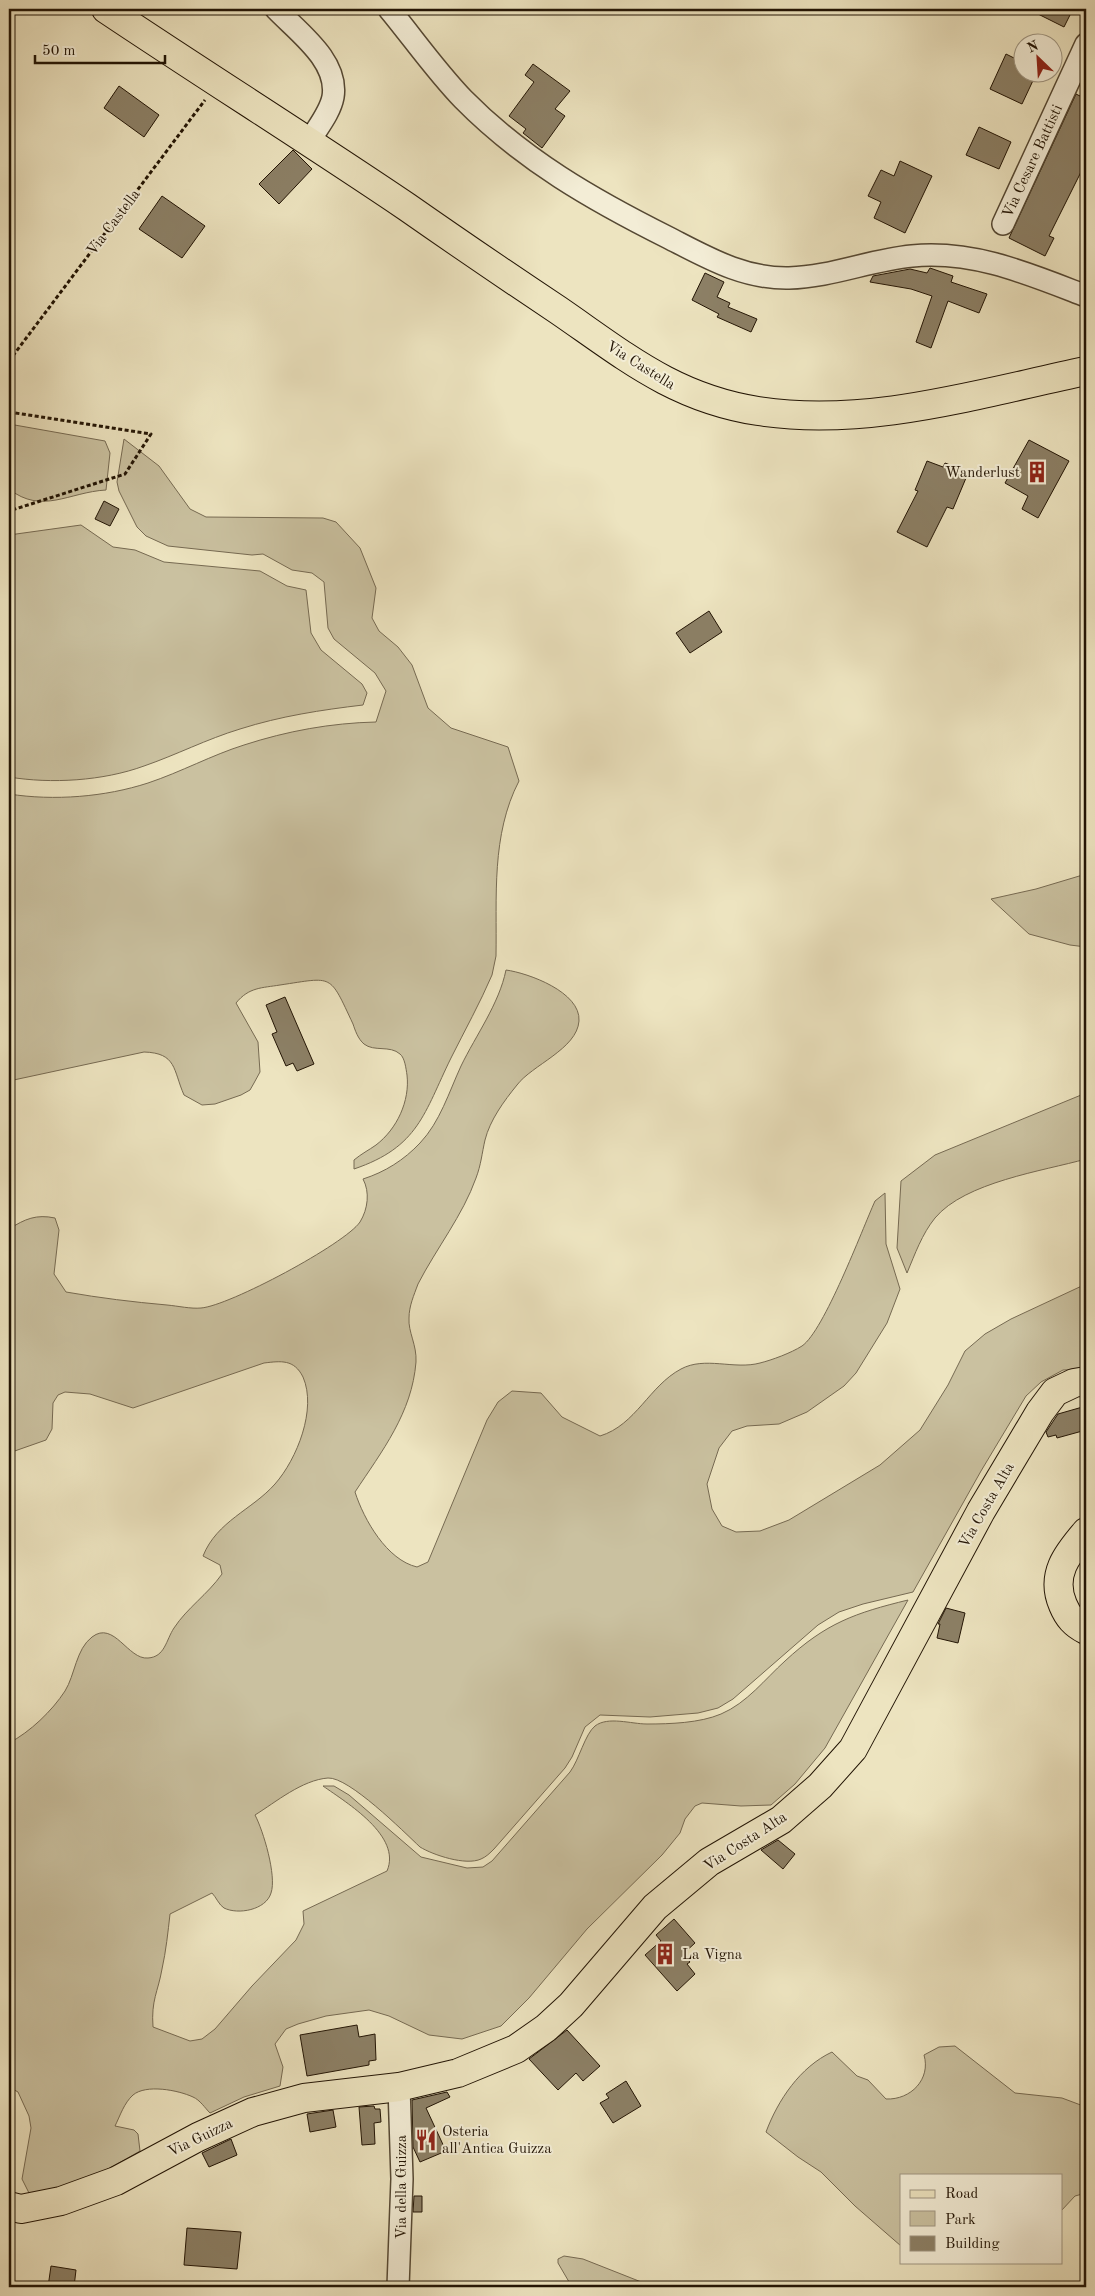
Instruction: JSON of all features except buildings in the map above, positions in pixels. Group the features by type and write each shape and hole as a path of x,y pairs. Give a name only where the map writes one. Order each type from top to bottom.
{"main road":[{"name":"Via Castella","path":"106,9 217,84 309,142 653,375 676,388 726,404 790,414 859,413 918,406 1086,371"},
{"name":"Via Costa Alta","path":"399,2087 458,2072 491,2061 516,2049 546,2028 571,2005 655,1907 682,1883 709,1862 781,1820 820,1786 853,1749 982,1512 1040,1412 1055,1392 1074,1383 1086,1381"},
{"path":"1086,1532 1072,1548 1058,1575 1057,1592 1065,1610 1075,1624 1086,1630"},
{"name":"Via Guizza","path":"9,2206 20,2208 61,2201 116,2181 198,2137 253,2112 304,2098 399,2087"}],"street":[{"path":"276,9 313,46 324,61 333,82 333,98 309,142"},
{"path":"389,9 462,98 495,129 533,159 570,186 727,268 756,276 789,278 828,273 873,262 912,256 947,255 978,258 1086,296"},
{"name":"Via Cesare Battisti","path":"1003,224 1086,44"},
{"name":"Via della Guizza","path":"398,2287 402,2179 399,2087"}],"path":[{"name":"Via Castella","path":"9,361 217,84"},
{"path":"9,412 151,434 125,474 9,511"}],"green space":[{"path":"9,424 105,441 110,453 106,490 44,501 21,497 9,489"},
{"path":"124,439 159,466 190,509 206,517 323,518 336,522 360,548 376,588 372,618 379,631 398,647 412,665 428,708 451,728 508,747 519,781 510,802 500,845 496,889 496,956 492,975 417,1126 393,1150 376,1160 354,1169 354,1160 376,1145 390,1131 401,1114 406,1095 406,1067 402,1056 396,1051 372,1048 362,1042 339,995 328,982 320,980 298,982 256,989 246,994 236,1003 258,1042 260,1072 250,1090 215,1104 202,1105 184,1095 172,1064 168,1059 155,1053 144,1052 9,1081 9,794 61,797 114,792 148,783 232,749 260,740 326,726 376,722 386,691 375,673 334,639 328,628 324,582 312,573 292,570 263,554 252,555 168,546 146,536 137,527 119,491 117,482"},
{"path":"81,525 113,547 135,550 164,562 260,571 287,586 306,590 311,633 321,650 362,684 367,693 363,705 301,714 255,724 216,737 144,766 112,775 59,781 9,777 9,535"},
{"path":"1086,874 1086,947 1070,945 1029,934 991,899 1036,889"},
{"path":"506,970 527,975 563,993 572,1001 579,1021 571,1040 524,1078 498,1111 487,1133 471,1192 425,1271 413,1296 409,1323 416,1362 409,1398 394,1431 355,1492 364,1515 378,1537 387,1548 406,1563 417,1567 428,1562 487,1420 498,1402 512,1391 541,1393 562,1417 600,1436 613,1431 623,1423 660,1385 681,1369 690,1365 710,1363 750,1365 781,1356 802,1346 811,1337 821,1321 852,1256 875,1201 885,1193 886,1244 900,1289 887,1323 856,1373 844,1386 807,1412 779,1424 747,1426 732,1431 719,1448 707,1484 712,1509 722,1526 736,1532 760,1531 789,1520 880,1465 920,1430 948,1385 965,1351 985,1334 1011,1319 1086,1284 1086,1369 1063,1370 1041,1382 1026,1396 981,1471 913,1592 839,1612 818,1625 733,1699 718,1708 698,1713 650,1717 600,1715 585,1727 565,1768 494,1849 483,1858 475,1861 459,1860 441,1856 420,1847 362,1795 337,1780 328,1778 299,1787 255,1815 262,1831 271,1865 271,1893 264,1904 251,1910 237,1911 224,1908 212,1893 170,1914 165,1955 154,2003 153,2027 190,2041 202,2039 215,2029 252,1986 296,1940 304,1924 303,1911 387,1871 390,1858 387,1845 380,1833 358,1811 323,1786 334,1786 349,1795 421,1857 467,1868 483,1867 492,1861 570,1772 588,1735 595,1726 606,1721 665,1724 704,1719 721,1714 739,1704 800,1648 828,1628 857,1615 908,1600 825,1748 795,1784 771,1805 741,1806 702,1803 695,1806 685,1819 680,1833 662,1855 587,1929 529,1998 501,2026 462,2039 429,2035 389,2016 369,2010 326,2016 298,2024 286,2029 275,2044 283,2067 280,2086 244,2097 210,2113 196,2098 187,2094 162,2089 139,2092 133,2095 127,2102 115,2126 134,2130 138,2134 140,2151 87,2179 59,2188 29,2193 22,2179 31,2128 29,2116 18,2092 9,2087 11,2046 9,1743 33,1727 60,1699 68,1685 82,1648 92,1637 100,1633 107,1633 141,1657 154,1657 162,1651 179,1621 222,1574 220,1565 203,1556 209,1544 226,1525 275,1484 291,1461 302,1433 308,1404 307,1390 303,1377 296,1367 286,1362 264,1363 133,1408 90,1394 65,1392 58,1395 53,1403 52,1429 46,1440 9,1453 9,1229 31,1218 55,1218 59,1230 54,1274 66,1292 129,1301 201,1308 215,1305 260,1286 333,1244 360,1222 366,1206 367,1195 363,1179 394,1165 414,1149 427,1135 439,1116 461,1066 493,1007"},
{"path":"1086,1093 1086,1159 1027,1173 965,1195 948,1206 935,1218 919,1244 907,1273 897,1248 901,1181 935,1155"},
{"path":"955,2046 1015,2093 1062,2098 1086,2107 1086,2193 1075,2196 1062,2210 1062,2174 900,2174 900,2245 855,2206 821,2172 766,2132 777,2108 800,2075 820,2058 832,2052 857,2076 868,2080 886,2099 903,2096 911,2092 922,2080 925,2072 924,2055 939,2047"},
{"path":"564,2256 583,2259 654,2287 572,2287 558,2263 558,2259"}],"place":[{"name":"Wanderlust","path":"1037,472"},
{"name":"La Vigna","path":"665,1954"},
{"name":"Osteria all'Antica Guizza","path":"426,2140"}]}
